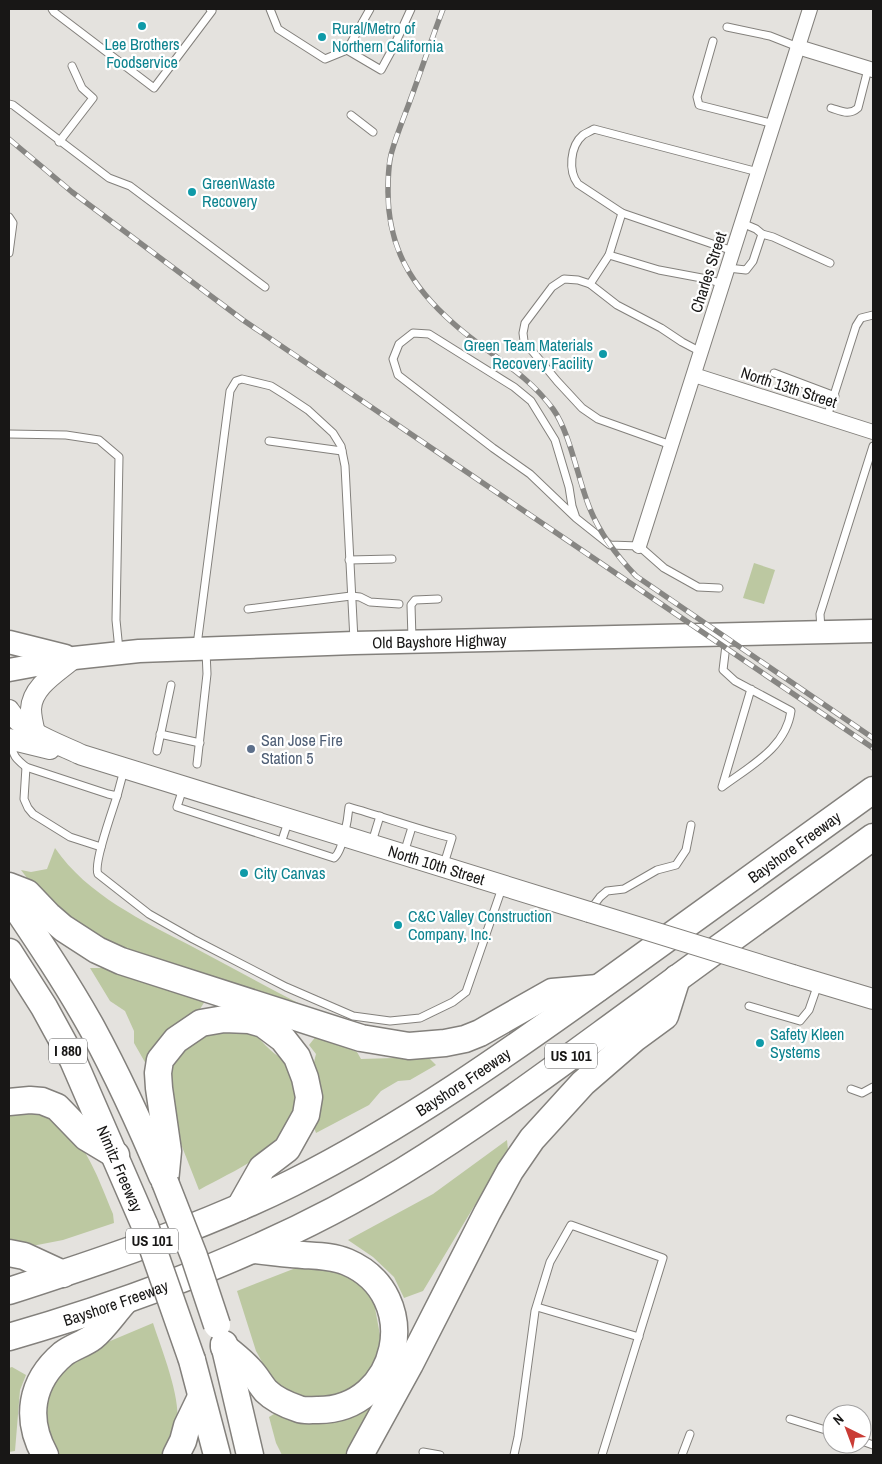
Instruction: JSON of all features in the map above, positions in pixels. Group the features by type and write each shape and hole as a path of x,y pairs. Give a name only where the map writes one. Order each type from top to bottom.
{"highway":[{"name":"Bayshore Freeway","path":"9,1291 63,1274 240,1207 292,1183 432,1103 503,1056 873,790"},
{"name":"Bayshore Freeway","path":"9,1337 126,1300 252,1250 402,1172 521,1092 873,838"},
{"path":"9,886 27,893 63,928 97,950 121,961 361,1038 409,1046 426,1046 465,1039 480,1033 552,992 598,988"},
{"name":"Nimitz Freeway","path":"9,896 92,1029 161,1153"},
{"name":"Nimitz Freeway","path":"9,952 44,1007 73,1060 116,1155 148,1234 192,1360 201,1398"},
{"path":"360,1455 410,1364 510,1171 532,1139 583,1083 635,1038 665,1016 677,978"},
{"path":"240,1207 262,1168 287,1149 306,1115 308,1098 305,1078 297,1057 283,1039 271,1028 263,1024 249,1020 224,1019 202,1023 186,1032 160,1060 158,1088 161,1153 164,1182 194,1256 224,1347 250,1455"},
{"path":"9,1102 42,1100 57,1108 86,1137 116,1155"},
{"path":"224,1347 251,1371 266,1391 281,1402 300,1410 326,1410 348,1405 369,1391 385,1369 393,1346 395,1324 390,1304 380,1287 364,1270 346,1261 324,1256 252,1250"},
{"path":"9,1253 24,1256 63,1274"},
{"path":"45,1455 36,1440 33,1414 35,1396 46,1371 64,1354 93,1337 126,1300"},
{"path":"176,1455 183,1442 187,1426 201,1398"},
{"name":"I 880","path":"201,1398 217,1455"}],"main road":[{"name":"Old Bayshore Highway","path":"9,670 74,658 202,648 873,631"},
{"path":"9,642 74,658"},
{"path":"35,733 31,711 32,700 37,689 74,658"},
{"name":"North 10th Street","path":"9,710 12,715 35,733 82,755 873,999"},
{"path":"10,739 82,755"}],"street":[{"name":"Charles Street","path":"639,546 810,9"},
{"path":"798,47 871,69"},
{"name":"North 13th Street","path":"694,375 873,432"}],"lane":[{"path":"52,9 154,88 212,11 210,9"},
{"path":"270,9 278,29 325,59 347,50 370,9"},
{"path":"347,50 381,70 411,9"},
{"path":"727,27 770,36 798,47"},
{"path":"713,41 697,98 699,105 774,124"},
{"path":"59,142 92,98 82,88 72,66"},
{"path":"831,108 849,113 858,108 871,69"},
{"path":"9,104 13,105 59,142 109,178 130,186 265,286"},
{"path":"351,115 373,132"},
{"path":"733,251 622,213 578,184 573,178 570,166 577,144 583,135 594,129 758,172"},
{"path":"590,284 609,255 622,213"},
{"path":"9,216 13,223 9,253"},
{"path":"742,223 762,234 773,237 830,263"},
{"path":"728,268 746,270 753,261 762,234"},
{"path":"609,255 659,270 723,284"},
{"path":"671,445 598,419 582,408 524,341 525,323 552,287 564,279 578,280 590,284 617,305 701,352"},
{"path":"827,417 856,326 862,318 873,315"},
{"path":"576,518 555,440 530,401 514,387 429,334 413,333 399,344 393,359 398,375 530,474 576,518 610,545 639,546 664,568 698,587 719,588"},
{"path":"774,373 835,396"},
{"path":"197,764 208,674 202,648 205,587 230,391 236,381 242,379 271,386 308,410 334,433 341,446 344,466 354,643"},
{"path":"9,434 66,435 99,440 119,457 116,620 119,653"},
{"path":"268,441 342,451"},
{"path":"821,632 820,614 873,446"},
{"path":"349,560 392,559"},
{"path":"248,609 351,596 360,597 370,602 399,604"},
{"path":"412,642 411,605 415,600 438,599"},
{"path":"727,634 723,670 735,681 751,689 791,711 789,725 771,751 722,786 751,689"},
{"path":"156,752 171,685"},
{"path":"160,734 200,743"},
{"path":"10,739 15,758 26,767 117,796"},
{"path":"26,767 24,799 28,808 34,814 70,837 101,847"},
{"path":"125,768 101,847 96,870 98,874 149,914 193,939 286,987 353,1016 390,1021 420,1018 452,1002 466,992 503,885"},
{"path":"183,786 176,807 334,858 337,855 343,836 349,807 452,838 443,867"},
{"path":"371,845 380,816"},
{"path":"282,840 289,820"},
{"path":"589,912 607,891 624,889 657,870 676,865 686,850 691,825"},
{"path":"403,855 412,827"},
{"path":"749,1006 800,1021 809,1010 819,982"},
{"path":"852,1089 862,1093 873,1087"},
{"path":"514,1455 537,1307 550,1262 571,1225 663,1258 602,1455"},
{"path":"537,1307 639,1337"},
{"path":"790,1419 822,1429"},
{"path":"682,1455 690,1434"},
{"path":"423,1452 440,1455"}],"green space":[{"path":"754,563 775,570 764,604 743,598"},
{"path":"55,848 83,880 117,905 136,917 300,1004 304,1012 108,945 39,894 21,870 31,872 47,869"},
{"path":"90,968 107,968 205,1001 197,1014 157,1045 146,1064 134,1043 134,1031 125,1011 110,1001"},
{"path":"216,1029 252,1030 269,1049 289,1063 297,1085 297,1105 291,1123 281,1138 267,1151 199,1190 179,1139 169,1104 171,1065 182,1050"},
{"path":"317,1035 357,1052 361,1059 428,1057 436,1065 410,1080 398,1081 381,1091 369,1105 316,1133 312,1115 311,1094 312,1073 316,1054 309,1045"},
{"path":"16,1112 36,1114 50,1118 74,1137 97,1175 113,1214 114,1223 63,1240 32,1246 9,1244 9,1115"},
{"path":"507,1140 508,1150 423,1291 404,1298 394,1277 373,1257 348,1240 433,1194"},
{"path":"306,1264 335,1267 375,1294 375,1308 382,1346 379,1359 351,1392 313,1400 293,1395 279,1386 266,1369 256,1351 237,1291"},
{"path":"153,1323 170,1372 177,1412 176,1426 164,1455 56,1455 42,1418 48,1388 77,1355"},
{"path":"12,1367 26,1375 20,1390 15,1451 9,1452 9,1368"},
{"path":"370,1401 375,1407 349,1455 282,1455 276,1443 269,1417 279,1411"}],"railway":[{"path":"443,9 396,138 390,161 388,182 389,212 392,231 405,265 414,280 438,309 466,334 518,373 553,409 564,429 591,512 613,550 636,576 873,738"},
{"path":"9,139 72,192 243,320 873,748"}],"place":[{"name":"Lee Brothers Foodservice","path":"142,26"},
{"name":"Rural/Metro of Northern California","path":"322,37"},
{"name":"GreenWaste Recovery","path":"192,192"},
{"name":"Green Team Materials Recovery Facility","path":"603,354"},
{"name":"San Jose Fire Station 5","path":"251,749"},
{"name":"City Canvas","path":"244,873"},
{"name":"C&C Valley Construction Company, Inc.","path":"398,925"},
{"name":"Safety Kleen Systems","path":"760,1043"}]}
